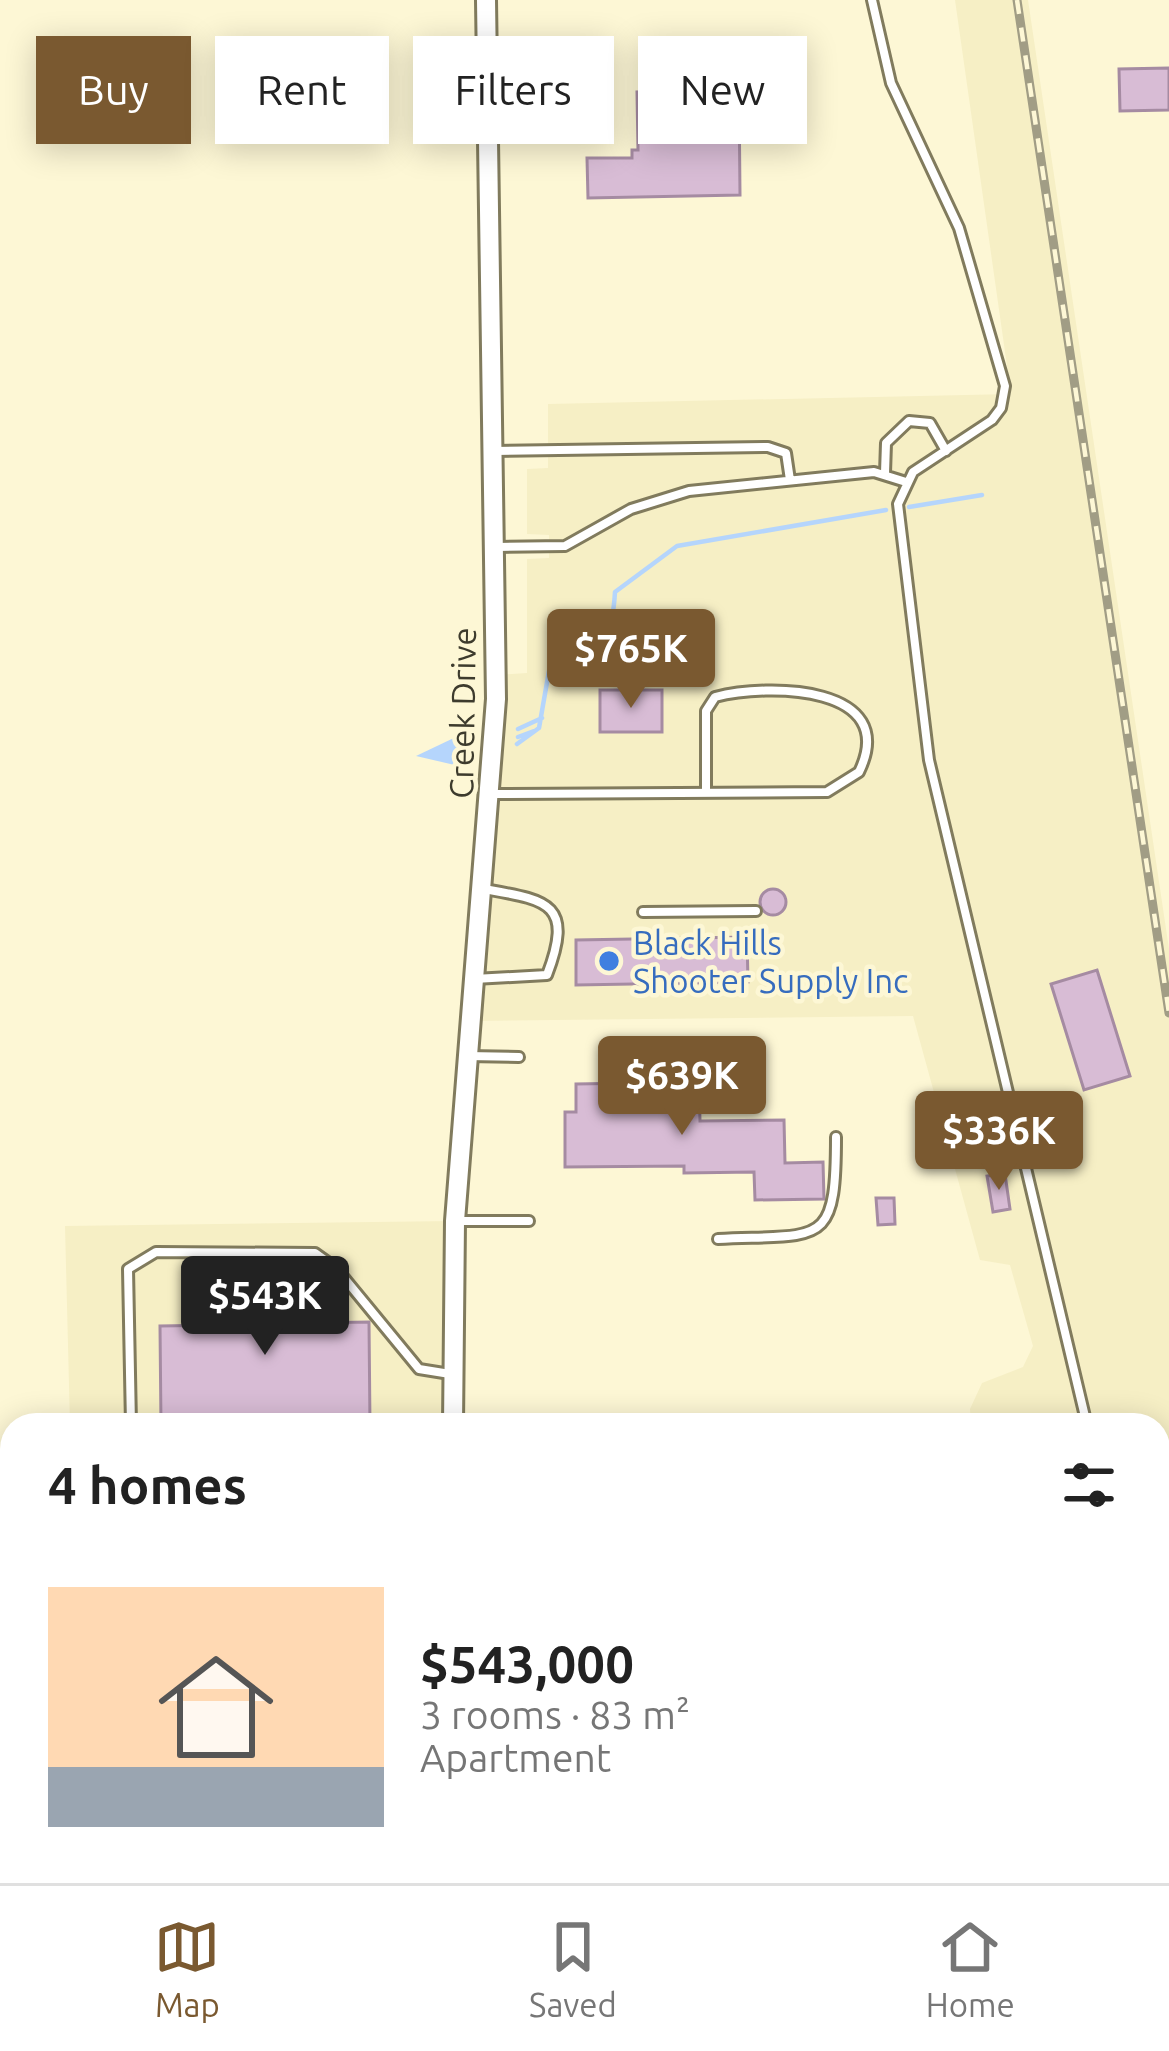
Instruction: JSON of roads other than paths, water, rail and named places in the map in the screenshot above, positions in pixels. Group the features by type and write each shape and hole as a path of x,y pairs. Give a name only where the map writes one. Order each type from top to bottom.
{"street":[{"name":"Creek Drive","path":"453,1413 454,1221 492,794 494,547 486,0"}],"lane":[{"path":"872,0 890,83 959,228 1004,369 1001,408 978,433 906,482 898,504 929,760 1084,1413"},
{"path":"885,473 886,443 910,422 930,423 946,451"},
{"path":"493,452 768,446 786,452 790,480"},
{"path":"494,547 565,546 651,500 790,480 885,473 906,482"},
{"path":"492,794 706,792 837,789 865,760 862,721 847,704 822,695 716,697 706,711 706,792"},
{"path":"474,979 547,975 554,914 542,900 484,889"},
{"path":"643,912 756,911"},
{"path":"554,914 571,913"},
{"path":"466,1056 520,1057"},
{"path":"718,1239 801,1233 824,1225 835,1207 836,1137"},
{"path":"454,1221 530,1221"},
{"path":"131,1413 128,1269 156,1252 315,1253 336,1268 419,1369 452,1374"}],"water":[{"path":"458,736 469,740 468,757 459,766 416,756"}],"waterway":[{"path":"909,507 982,495"},
{"path":"517,744 539,728 553,648 605,633 615,592 677,546 886,510"},
{"path":"518,729 542,718"},
{"path":"518,737 534,731"}],"railway":[{"path":"1017,0 1169,1013"}],"place":[{"name":"Black Hills Shooter Supply Inc","path":"609,961"}]}
